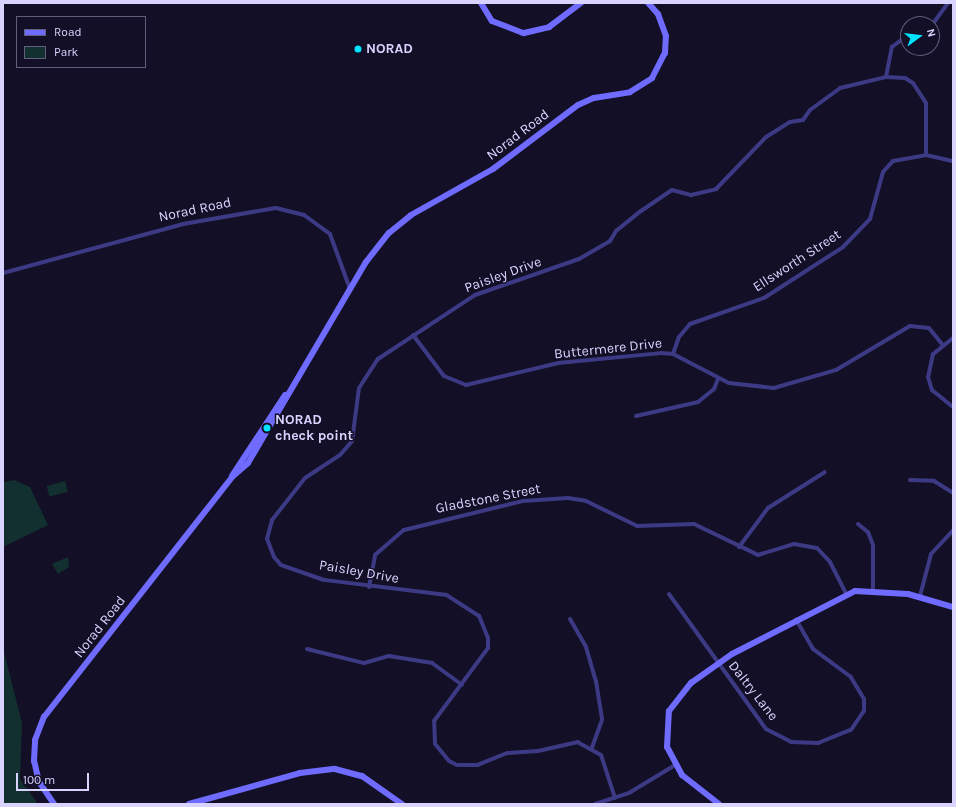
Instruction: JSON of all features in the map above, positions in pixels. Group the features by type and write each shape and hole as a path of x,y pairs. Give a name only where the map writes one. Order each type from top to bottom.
{"street":[{"path":"480,3 492,21 524,33 549,27 580,3"},
{"name":"Norad Road","path":"54,804 39,782 34,761 35,740 44,717 232,477 294,383 350,289 386,237 422,208 493,169 578,105 599,96 630,92 652,78 665,53 666,36 658,14 648,3"},
{"path":"938,16 948,3"},
{"path":"900,42 892,47 886,76 905,78 923,98 926,156"},
{"name":"Paisley Drive","path":"592,747 568,743 538,752 506,753 478,765 457,765 442,754 432,734 438,714 462,685 488,648 487,632 479,616 447,595 369,587 324,580 281,565 269,548 267,531 305,478 340,455 352,441 359,388 366,374 378,359 475,295 579,259 610,241 616,231 638,212 672,190 690,195 716,189 766,137 790,122 803,120 810,110 840,88 886,76"},
{"name":"Ellsworth Street","path":"673,354 679,337 690,324 764,298 843,247 874,213 887,166 900,158 926,156 953,161"},
{"name":"Norad Road","path":"3,273 183,224 276,208 304,215 330,234 350,289"},
{"name":"Buttermere Drive","path":"413,335 444,376 466,385 558,363 649,353 673,354 718,379 761,389 789,386 836,370 917,325 929,328 942,344"},
{"path":"953,338 942,344 933,354 928,377 932,390 953,407"},
{"path":"636,416 698,402 714,389 718,379"},
{"path":"739,547 768,508 825,472"},
{"path":"910,480 934,481 953,493"},
{"name":"Gladstone Street","path":"369,587 375,555 404,530 523,501 578,499 637,526 685,522 758,555 794,544 817,548 830,562 846,594"},
{"path":"858,524 868,532 873,545 874,591"},
{"path":"920,596 931,554 953,530"},
{"path":"719,804 675,765 665,734 669,711 682,691 718,664 846,594 874,591 920,596 953,607"},
{"name":"Daltry Lane","path":"670,594 760,722 776,736 808,744 844,735 859,722 864,711 860,687 813,649 796,620"},
{"path":"570,619 592,662 599,699 601,728 592,747 606,764 616,798"},
{"path":"307,649 364,662 388,656 432,663 462,685"},
{"path":"595,804 616,798 675,765"},
{"path":"189,804 300,773 335,770 362,776 402,804"}],"green space":[{"path":"14,480 30,487 48,525 3,547 3,482"},
{"path":"65,481 68,492 49,497 47,486"},
{"path":"68,557 69,567 58,574 52,564"},
{"path":"3,648 22,723 20,779 38,804 3,804"}],"place":[{"name":"NORAD","path":"358,49"},
{"name":"NORAD check point","path":"267,428"}]}
